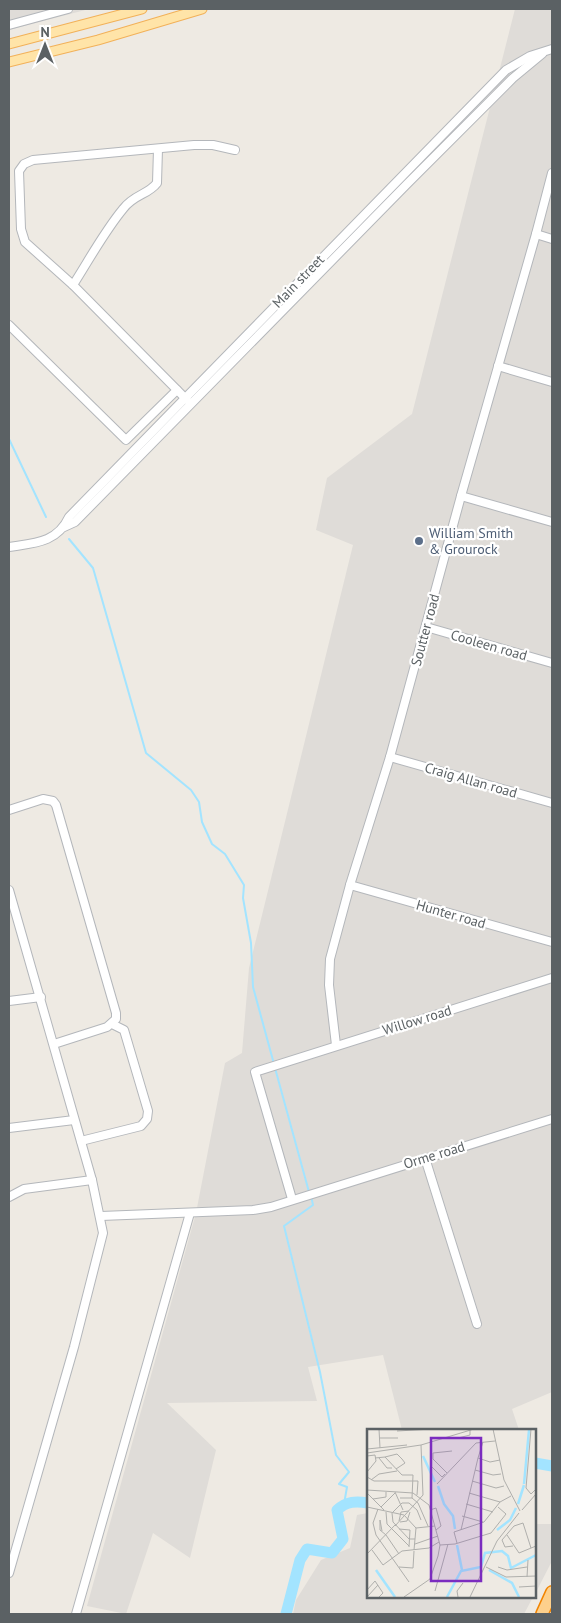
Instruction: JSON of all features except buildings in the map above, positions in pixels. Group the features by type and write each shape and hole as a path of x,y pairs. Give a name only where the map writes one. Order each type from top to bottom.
{"highway":[{"path":"542,1614 552,1592"}],"main road":[{"path":"9,44 142,9"},
{"path":"9,62 98,40 202,9"}],"street":[{"path":"9,25 68,9"},
{"name":"Main street","path":"9,547 47,540 64,527 69,517 187,400 506,70 530,56 548,50"},
{"path":"187,400 73,285 25,242 21,229 19,178 21,167 33,160 207,145 235,150"},
{"path":"73,285 123,209 134,197 150,190 157,183 158,149"},
{"name":"Soutter road","path":"336,1045 328,972 350,885 390,756 552,174"},
{"path":"536,234 552,239"},
{"path":"9,325 126,440 177,390"},
{"path":"498,366 552,382"},
{"path":"461,496 552,522"},
{"name":"Cooleen road","path":"426,627 552,664"},
{"name":"Craig Allan road","path":"390,756 552,803"},
{"path":"9,810 43,799 48,799 56,805 115,1007 116,1019 112,1024 54,1044"},
{"name":"Hunter road","path":"350,885 552,942"},
{"path":"9,890 92,1180 101,1216 103,1234 9,1573"},
{"name":"Willow road","path":"292,1199 255,1072 552,978"},
{"path":"9,1001 41,997"},
{"path":"81,1141 141,1126 147,1119 148,1112 124,1030 112,1024"},
{"name":"Orme road","path":"292,1199 552,1118"},
{"path":"9,1128 74,1120"},
{"path":"425,1158 477,1324"},
{"path":"9,1197 24,1188 92,1180"},
{"path":"101,1216 253,1210 292,1199"},
{"path":"76,1614 190,1213"}],"shaded area":[{"path":"9,9 89,9 9,30"},
{"path":"515,9 552,9 552,1392 512,1409 519,1429 402,1429 383,1355 308,1367 317,1401 167,1403 216,1450 190,1558 153,1533 126,1614 87,1606 196,1213 225,1063 242,1053 249,968 353,545 316,530 327,478 412,414"},
{"path":"367,1513 367,1598 532,1598 524,1614 293,1614 296,1600 321,1560 350,1548 357,1515"},
{"path":"536,1524 552,1524 552,1561 536,1592"}],"waterway":[{"path":"9,439 46,517"},
{"path":"69,539 93,568 146,753 191,790 199,802 202,822 212,844 225,854 244,885 243,898 251,943 253,987 274,1064"},
{"path":"275,1068 309,1192"},
{"path":"311,1196 313,1205 284,1226 320,1372 336,1455 349,1472 339,1484 347,1487 344,1504"},
{"path":"536,1463 552,1466"},
{"path":"286,1614 300,1560 307,1549 332,1553 343,1539 337,1510 352,1502 367,1503"}],"place":[{"name":"William Smith & Grourock","path":"419,541"}]}
